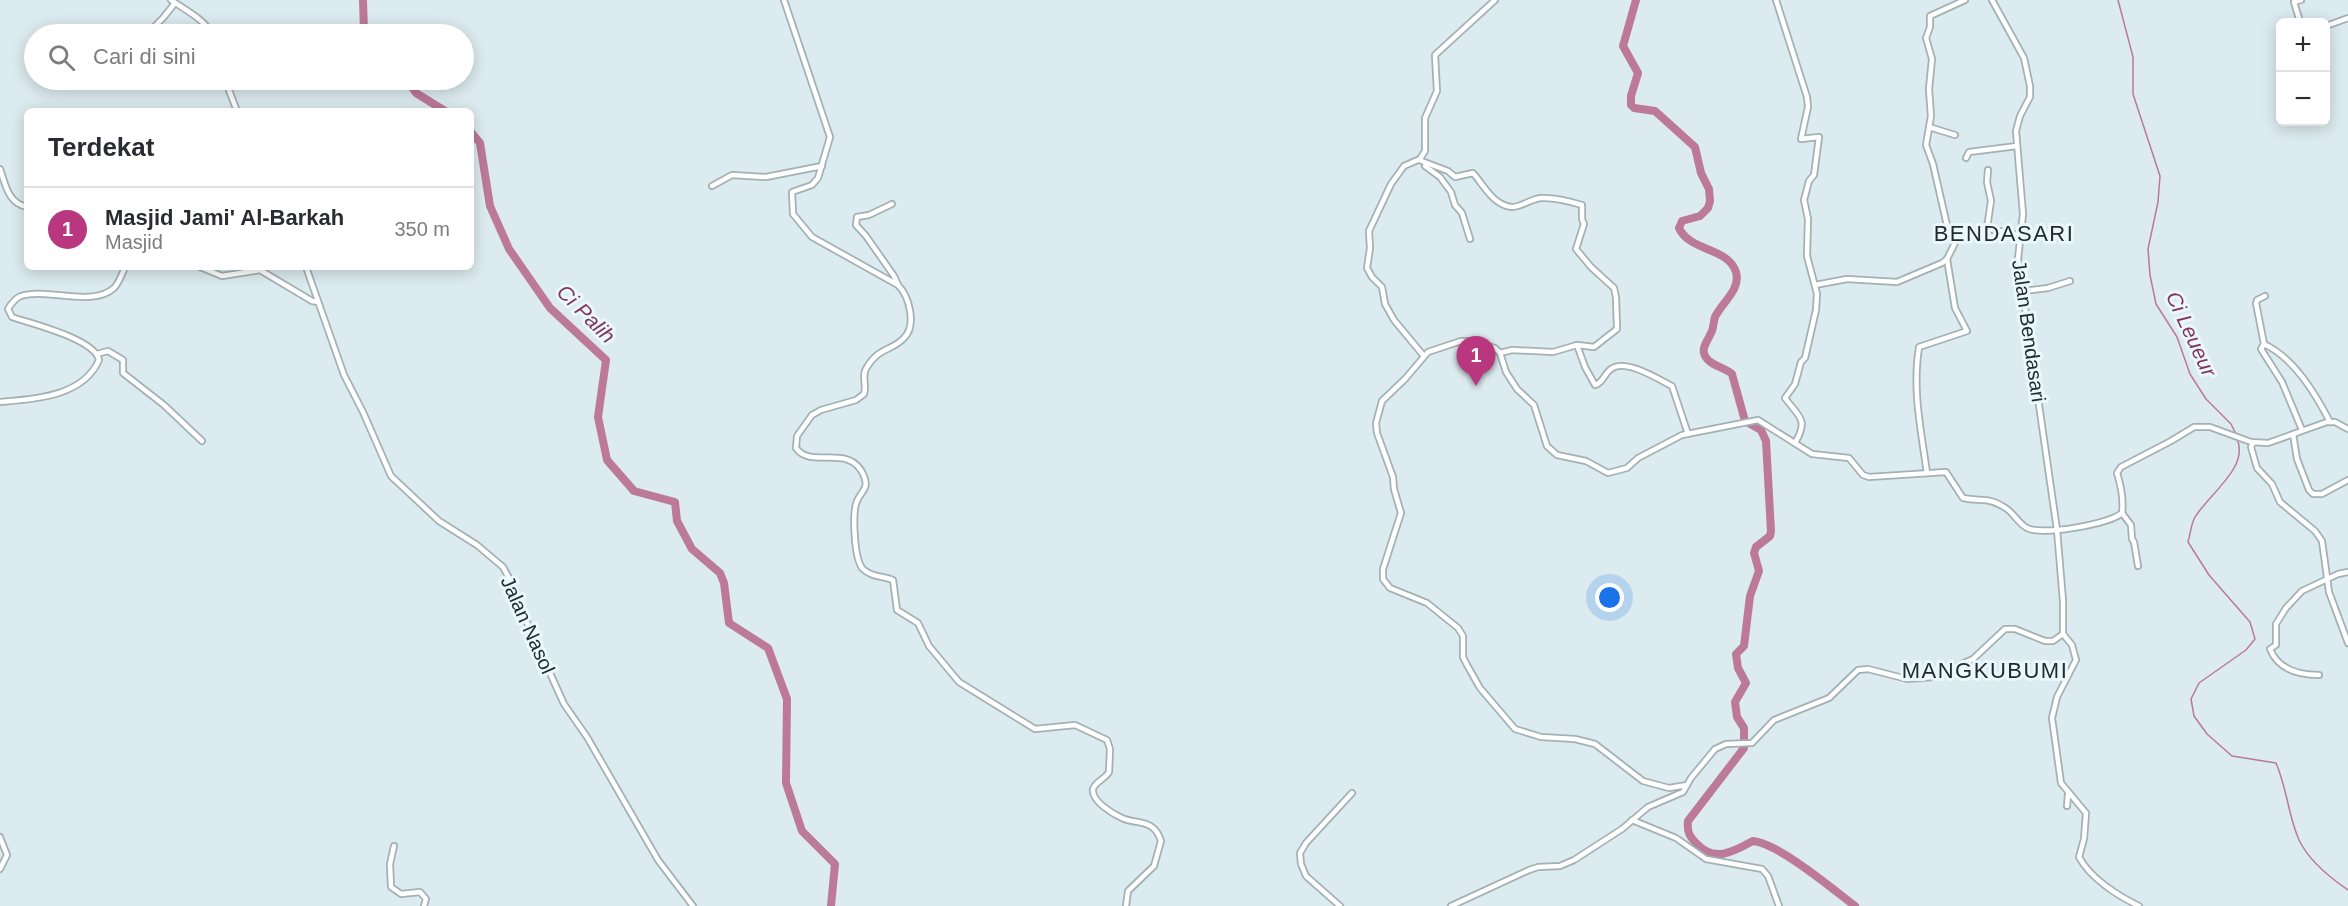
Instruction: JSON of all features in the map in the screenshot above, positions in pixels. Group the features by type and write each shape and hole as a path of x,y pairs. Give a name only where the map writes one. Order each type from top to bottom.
{"street":[{"path":"784,0 828,129 829,143 815,183 792,192 792,211 795,219 817,241 898,285"},
{"path":"1423,355 1413,340 1396,324 1387,308 1382,287 1372,278 1366,267 1370,248 1369,233 1393,180 1404,166 1419,160 1426,147 1425,118 1437,91 1435,55 1495,0"},
{"path":"1776,0 1807,97 1808,107 1801,139 1819,137 1814,174 1809,181 1804,201 1808,219 1807,256 1815,285 1817,307 1805,358 1801,362 1796,384 1785,398 1802,420 1801,432 1795,443"},
{"path":"1962,235 1949,234 1933,164 1926,145 1931,112 1929,89 1932,59 1926,39 1930,28 1929,18 1965,0"},
{"name":"Jalan Bendasari","path":"1992,0 2024,58 2028,72 2030,97 2017,123 2023,214 2018,259 2057,530 2063,601 2063,634"},
{"path":"2299,18 2294,2 2301,0"},
{"path":"158,24 164,18 173,1 204,24"},
{"path":"2330,24 2348,18"},
{"path":"229,90 236,108"},
{"path":"1929,127 1955,135"},
{"path":"1966,158 1968,152 2017,146"},
{"path":"1419,160 1441,179 1451,192 1455,205 1462,213 1470,239"},
{"path":"1419,160 1448,171 1455,177 1473,173 1493,197 1504,205 1519,207 1544,198 1566,200 1582,205 1584,224 1576,249 1591,267 1614,288 1618,325 1615,331 1598,346 1576,345 1553,352 1514,350 1500,353"},
{"path":"712,186 732,175 771,177 822,166"},
{"path":"0,170 11,199 24,207"},
{"path":"1987,228 1991,201 1988,189 1988,170"},
{"path":"892,204 868,215 857,217 856,225 866,236 904,293 910,310 908,334 874,356 864,371 865,392 862,396 812,415 797,436 795,445 803,456 836,456 855,464 861,470 867,484 866,490 856,502 856,553 859,563 873,575 893,580 897,610 918,623 929,646 956,680 1035,729 1075,725 1107,740 1110,749 1109,771 1095,786 1094,797 1121,818 1147,824 1161,840 1161,847 1154,866 1128,891 1126,906"},
{"path":"1815,285 1842,280 1899,281 1942,263 1947,259 1956,239 1962,235 1987,228 2022,236"},
{"path":"1927,473 1916,397 1915,371 1919,347 1967,331 1955,308 1947,259"},
{"path":"0,402 45,398 56,394 85,378 98,363 97,354 82,342 12,317 8,309 14,300 21,296 87,297 102,294 116,285 124,270"},
{"path":"207,270 222,276 260,270 312,301 318,302"},
{"name":"Jalan Nasol","path":"307,270 344,375 391,476 440,521 477,545 503,567 516,591 525,618 564,704 587,737 658,860 693,906"},
{"path":"2023,291 2048,288 2070,281"},
{"path":"2260,298 2256,303 2264,344 2261,349 2282,382 2302,430"},
{"path":"1687,785 1670,788 1643,781 1595,744 1575,739 1544,738 1515,729 1477,682 1464,659 1462,636 1455,624 1427,603 1386,586 1383,569 1401,512 1376,423 1382,401 1405,379 1423,355 1449,344 1466,341 1493,347 1500,353 1506,372 1517,389 1534,405 1545,443 1557,455 1586,461 1610,473 1627,468 1638,458 1653,452 1672,439 1749,421 1761,421 1814,455 1849,458 1863,475 1869,477 1948,473 1963,498 1991,501 2008,510 2028,528 2057,530 2109,520 2122,513"},
{"path":"2264,344 2277,350 2313,391 2330,422"},
{"path":"1576,345 1595,385 1600,383 1612,368 1622,365 1672,386 1688,434"},
{"path":"97,354 113,352 123,360 123,373 164,405 202,441"},
{"path":"2138,567 2132,528 2122,513 2122,492 2117,473 2121,467 2194,427 2202,425 2252,442 2268,443 2330,422 2348,429"},
{"path":"2293,434 2297,459 2309,490 2313,494 2322,494 2348,480"},
{"path":"2252,442 2251,449 2257,467 2272,484 2280,502 2320,538 2325,549 2330,594 2348,642"},
{"path":"2319,675 2304,675 2276,661 2270,650 2276,645 2276,624 2286,608 2304,589 2348,572"},
{"path":"1450,906 1529,870 1538,867 1560,866 1574,860 1648,807 1681,794 1715,749 1726,744 1748,745 1755,741 1774,720 1829,698 1858,670 1868,669 1907,679 1933,677 1973,659 2005,630 2015,629 2045,641 2053,641 2063,634 2072,645 2076,660 2057,697 2052,718 2059,776 2068,794 2086,813 2084,839 2079,853 2080,860 2105,884 2126,900 2139,906"},
{"path":"1341,906 1306,876 1301,864 1300,853 1306,843 1352,793"},
{"path":"2067,806 2068,794"},
{"path":"1632,820 1676,838 1706,859 1762,869 1768,876 1779,906"},
{"path":"0,837 7,855 0,869"},
{"path":"394,846 390,864 391,887 401,894 420,892 426,899 424,906"}],"waterway":[{"name":"Ci Palih","path":"363,0 364,24"},
{"path":"1636,0 1623,46 1638,73 1631,96 1631,105 1634,108 1655,111 1695,147 1701,173 1709,189 1710,201 1708,208 1700,216 1682,221 1679,228 1691,241 1725,258 1736,272 1736,285 1715,317 1704,353 1710,362 1732,374 1745,421 1761,430 1766,441 1771,531 1770,536 1756,547 1754,553 1759,571 1750,596 1744,646 1736,654 1738,668 1746,683 1735,702 1737,717 1744,728 1744,748 1688,821 1688,831 1696,843 1710,853 1724,854 1753,841 1764,844 1806,868 1855,906"},
{"name":"Ci Leueur","path":"2118,0 2133,57 2133,94 2160,176 2158,202 2148,249 2156,304 2177,337 2190,374 2206,399 2231,424 2236,434"},
{"name":"Ci Palih","path":"414,90 440,108"},
{"name":"Ci Palih","path":"474,136 480,143 490,206 509,249 550,308 606,360 598,417 607,460 634,491 675,502 677,521 692,549 720,573 724,583 729,623 768,648 787,699 786,783 802,831 835,864 831,906"},
{"name":"Ci Leueur","path":"2237,439 2239,450 2232,471 2194,519 2188,542 2209,575 2250,622 2255,639 2246,650 2199,683 2191,699 2194,716 2207,734 2232,756 2276,763 2295,831 2303,848 2320,868 2348,890"}],"place":[{"name":"Masjid Jami' Al-Barkah","path":"1476,386"}],"district":[{"name":"BENDASARI","path":"2004,233"},
{"name":"MANGKUBUMI","path":"1985,670"}]}
